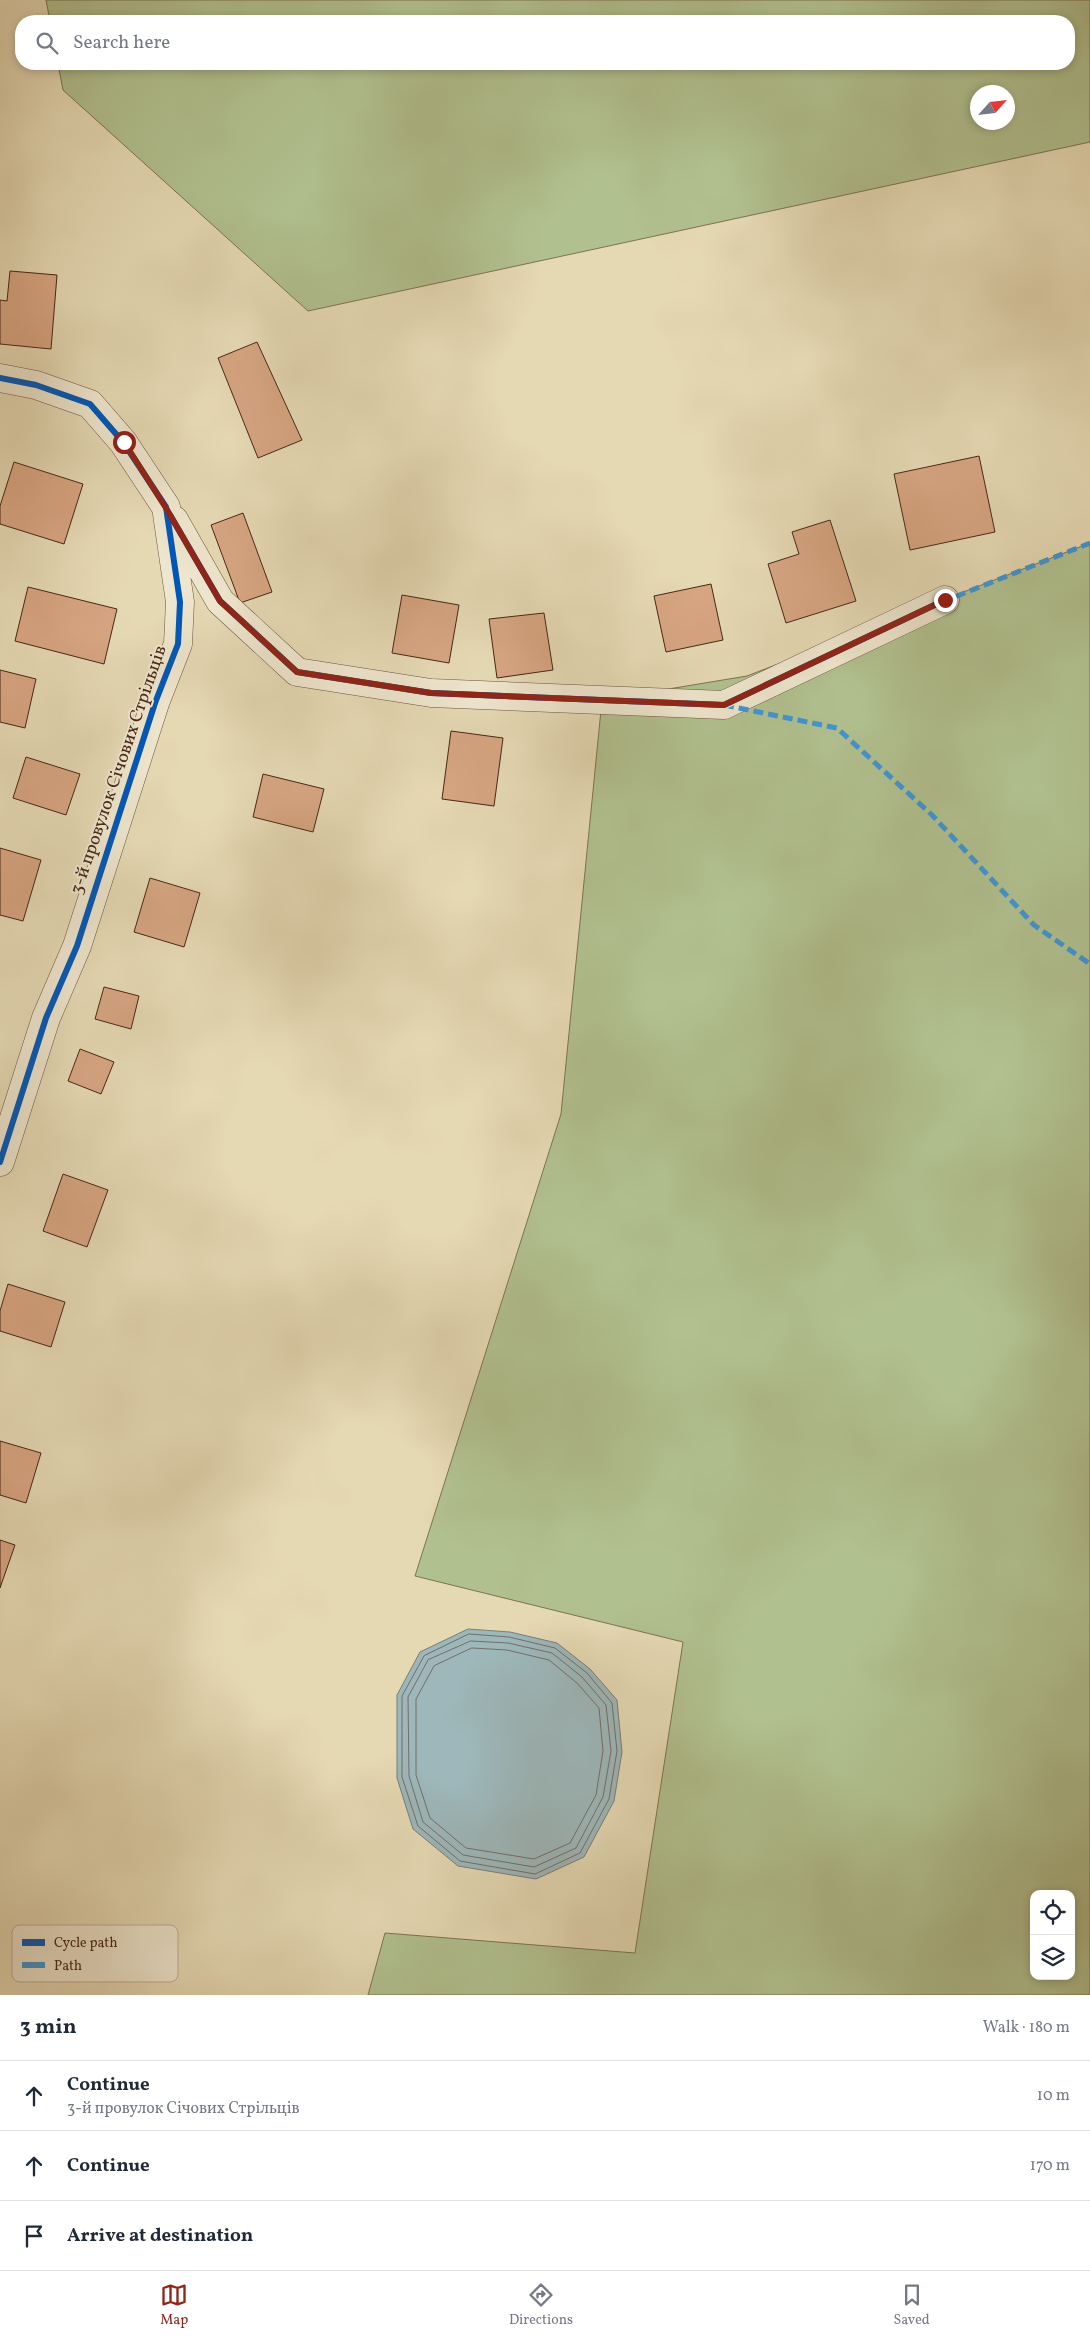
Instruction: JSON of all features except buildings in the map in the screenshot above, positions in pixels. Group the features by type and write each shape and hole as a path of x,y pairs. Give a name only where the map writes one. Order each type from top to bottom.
{"street":[{"name":"3-й провулок Січових Стрільців","path":"0,378 36,385 90,404 124,442 166,508 180,602 178,644 152,712 77,946 46,1018 0,1162"},
{"path":"166,508 220,601 297,672 431,693 724,705 945,600"}],"green space":[{"path":"46,0 1090,0 1090,142 308,311 63,90 59,70 1075,70 1075,15 49,15"},
{"path":"1090,543 1090,1995 368,1995 385,1933 635,1953 683,1642 415,1576 561,1114 602,700 747,676"}],"water":[{"path":"468,1629 510,1632 557,1643 590,1669 617,1700 622,1752 614,1801 584,1857 536,1879 458,1866 413,1829 397,1778 397,1695 420,1652"}],"marked path":[{"path":"942,602 1090,543"},
{"path":"724,705 837,728 932,815 1034,925 1090,964"}],"cycle path":[{"path":"0,378 36,385 90,404 123,442 166,507 180,602 178,644 155,703 77,946 46,1018 0,1162"},
{"path":"170,515 220,601 297,672 431,693 724,705 945,600"}],"route":[{"path":"124,442 166,508 220,601 297,672 431,693 724,705 945,600"}]}
